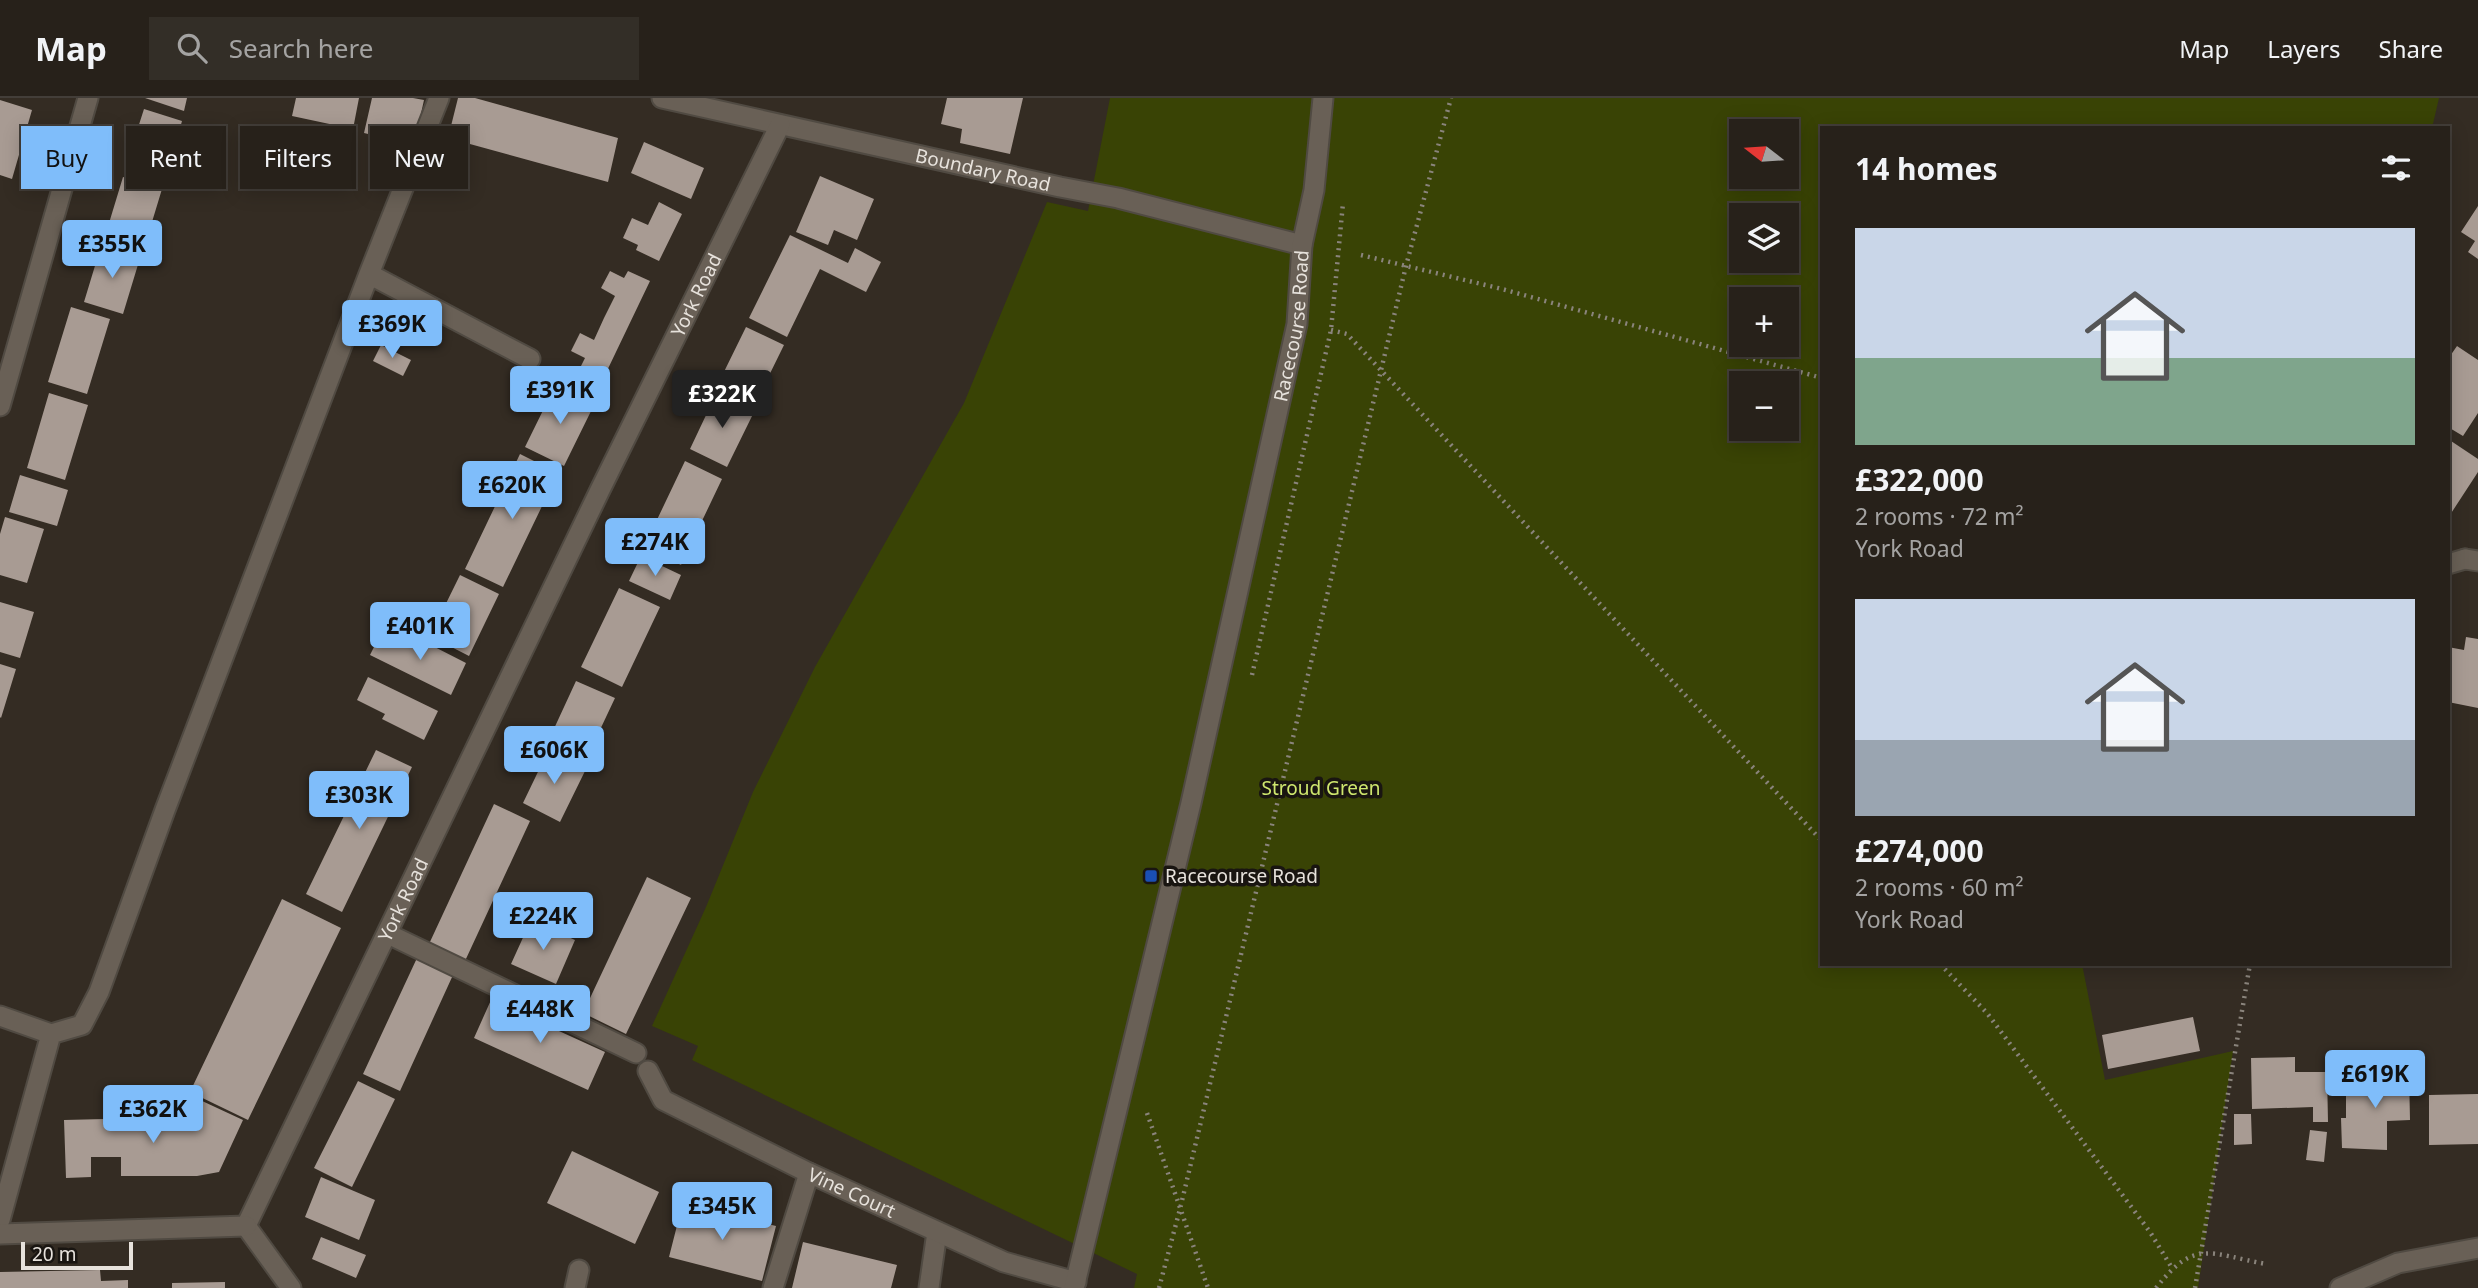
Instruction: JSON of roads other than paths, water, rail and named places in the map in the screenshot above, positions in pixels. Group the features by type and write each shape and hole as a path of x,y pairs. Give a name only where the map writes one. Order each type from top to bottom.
{"street":[{"path":"0,406 88,98"},
{"path":"0,1016 51,1034 82,1025 99,992 165,810 369,274 439,98"},
{"name":"Boundary Road","path":"662,98 1118,198 1301,245"},
{"name":"Racecourse Road","path":"1075,1285 1191,803 1297,324 1301,245 1314,190 1323,98"},
{"name":"York Road","path":"246,1226 594,502 779,125"},
{"path":"369,274 530,359"},
{"path":"388,934 636,1053"},
{"path":"0,1220 51,1034"},
{"name":"Vine Court","path":"648,1071 663,1100 937,1232 1004,1262 1075,1285"},
{"path":"773,1288 808,1172"},
{"path":"0,1234 246,1226 291,1288"},
{"path":"929,1288 937,1232"},
{"path":"2340,1288 2398,1263 2478,1248"}],"place":[{"name":"Racecourse Road","path":"1151,876"}],"park label":[{"name":"Stroud Green","path":"1321,788"}]}
